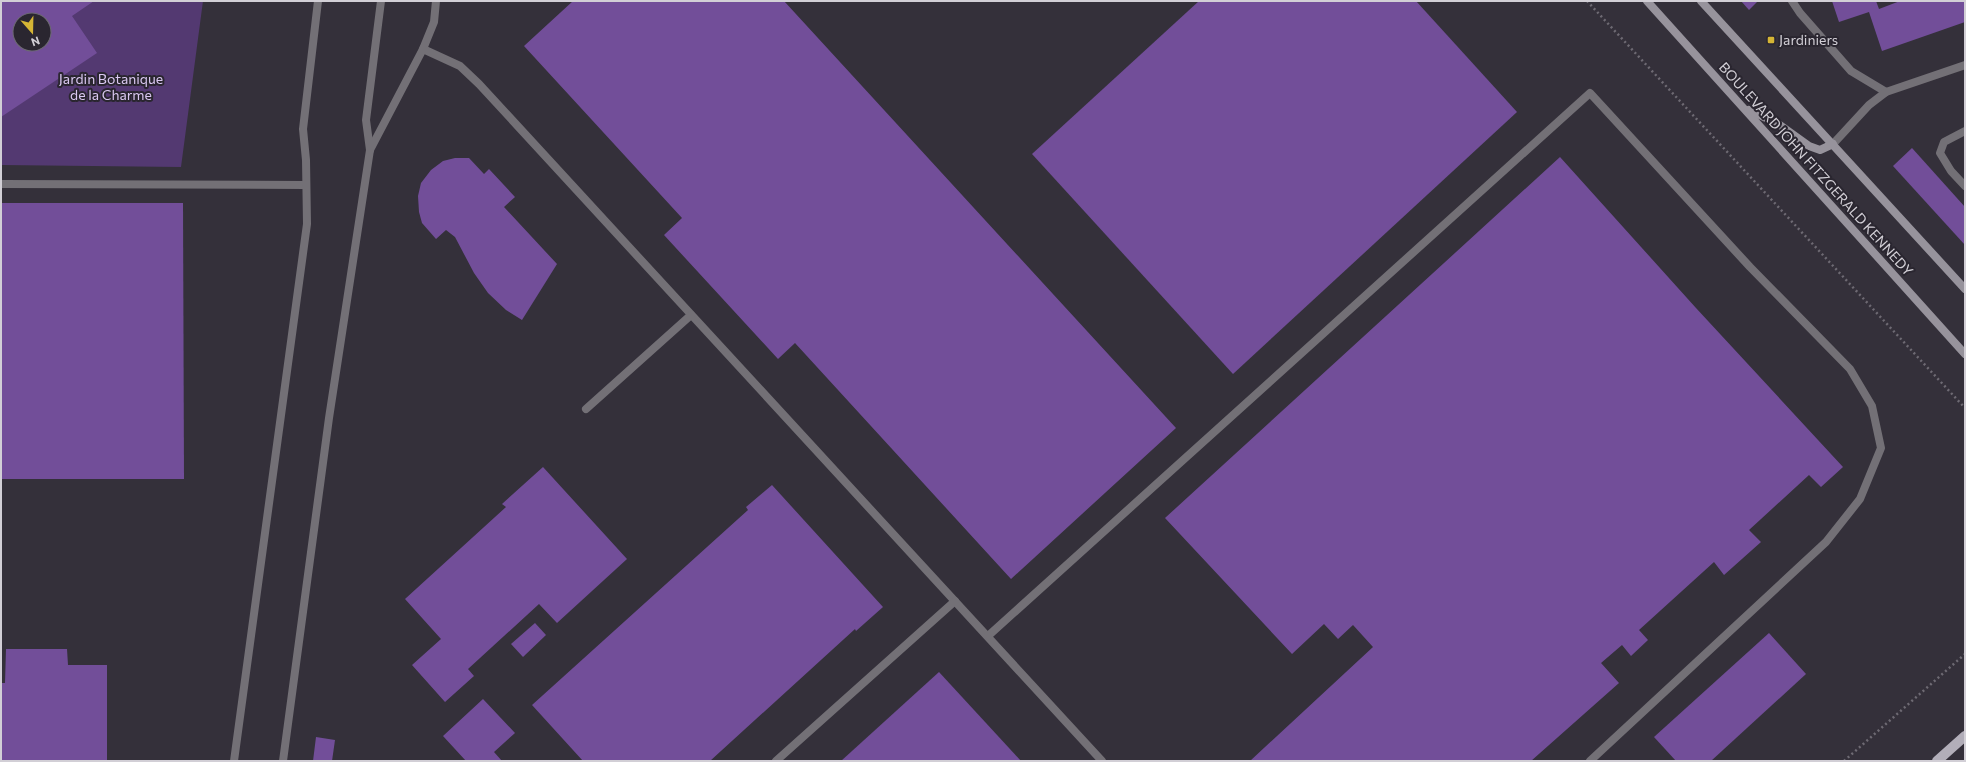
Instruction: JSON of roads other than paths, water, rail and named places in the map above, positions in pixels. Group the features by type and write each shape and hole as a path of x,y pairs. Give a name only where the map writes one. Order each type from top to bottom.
{"main road":[{"name":"BOULEVARD JOHN FITZGERALD KENNEDY","path":"1647,1 1746,109 1965,354"},
{"name":"BOULEVARD JOHN FITZGERALD KENNEDY","path":"1701,1 1965,289"},
{"path":"1746,109 1777,123 1809,146 1820,150 1833,144"},
{"path":"1937,761 1965,736"}],"street":[{"path":"234,761 307,224 306,160 303,128 318,1"},
{"path":"283,761 330,410 370,150 366,120 381,1"},
{"path":"370,150 423,49 434,22 436,1"},
{"path":"1792,1 1800,13 1851,71 1886,92"},
{"path":"423,49 460,66 470,75 1102,761"},
{"path":"1833,144 1869,106 1886,92 1965,65"},
{"path":"988,636 1590,93 1750,267 1850,370 1872,406 1881,448 1860,499 1826,542 1590,761"},
{"path":"1965,131 1944,142 1940,153 1951,171 1965,186"},
{"path":"1,184 306,186"},
{"path":"586,409 691,315"},
{"path":"776,761 955,601"}],"place":[{"name":"Jardiniers","path":"1771,40"}],"park label":[{"name":"Jardin Botanique de la Charme","path":"111,88"}]}
